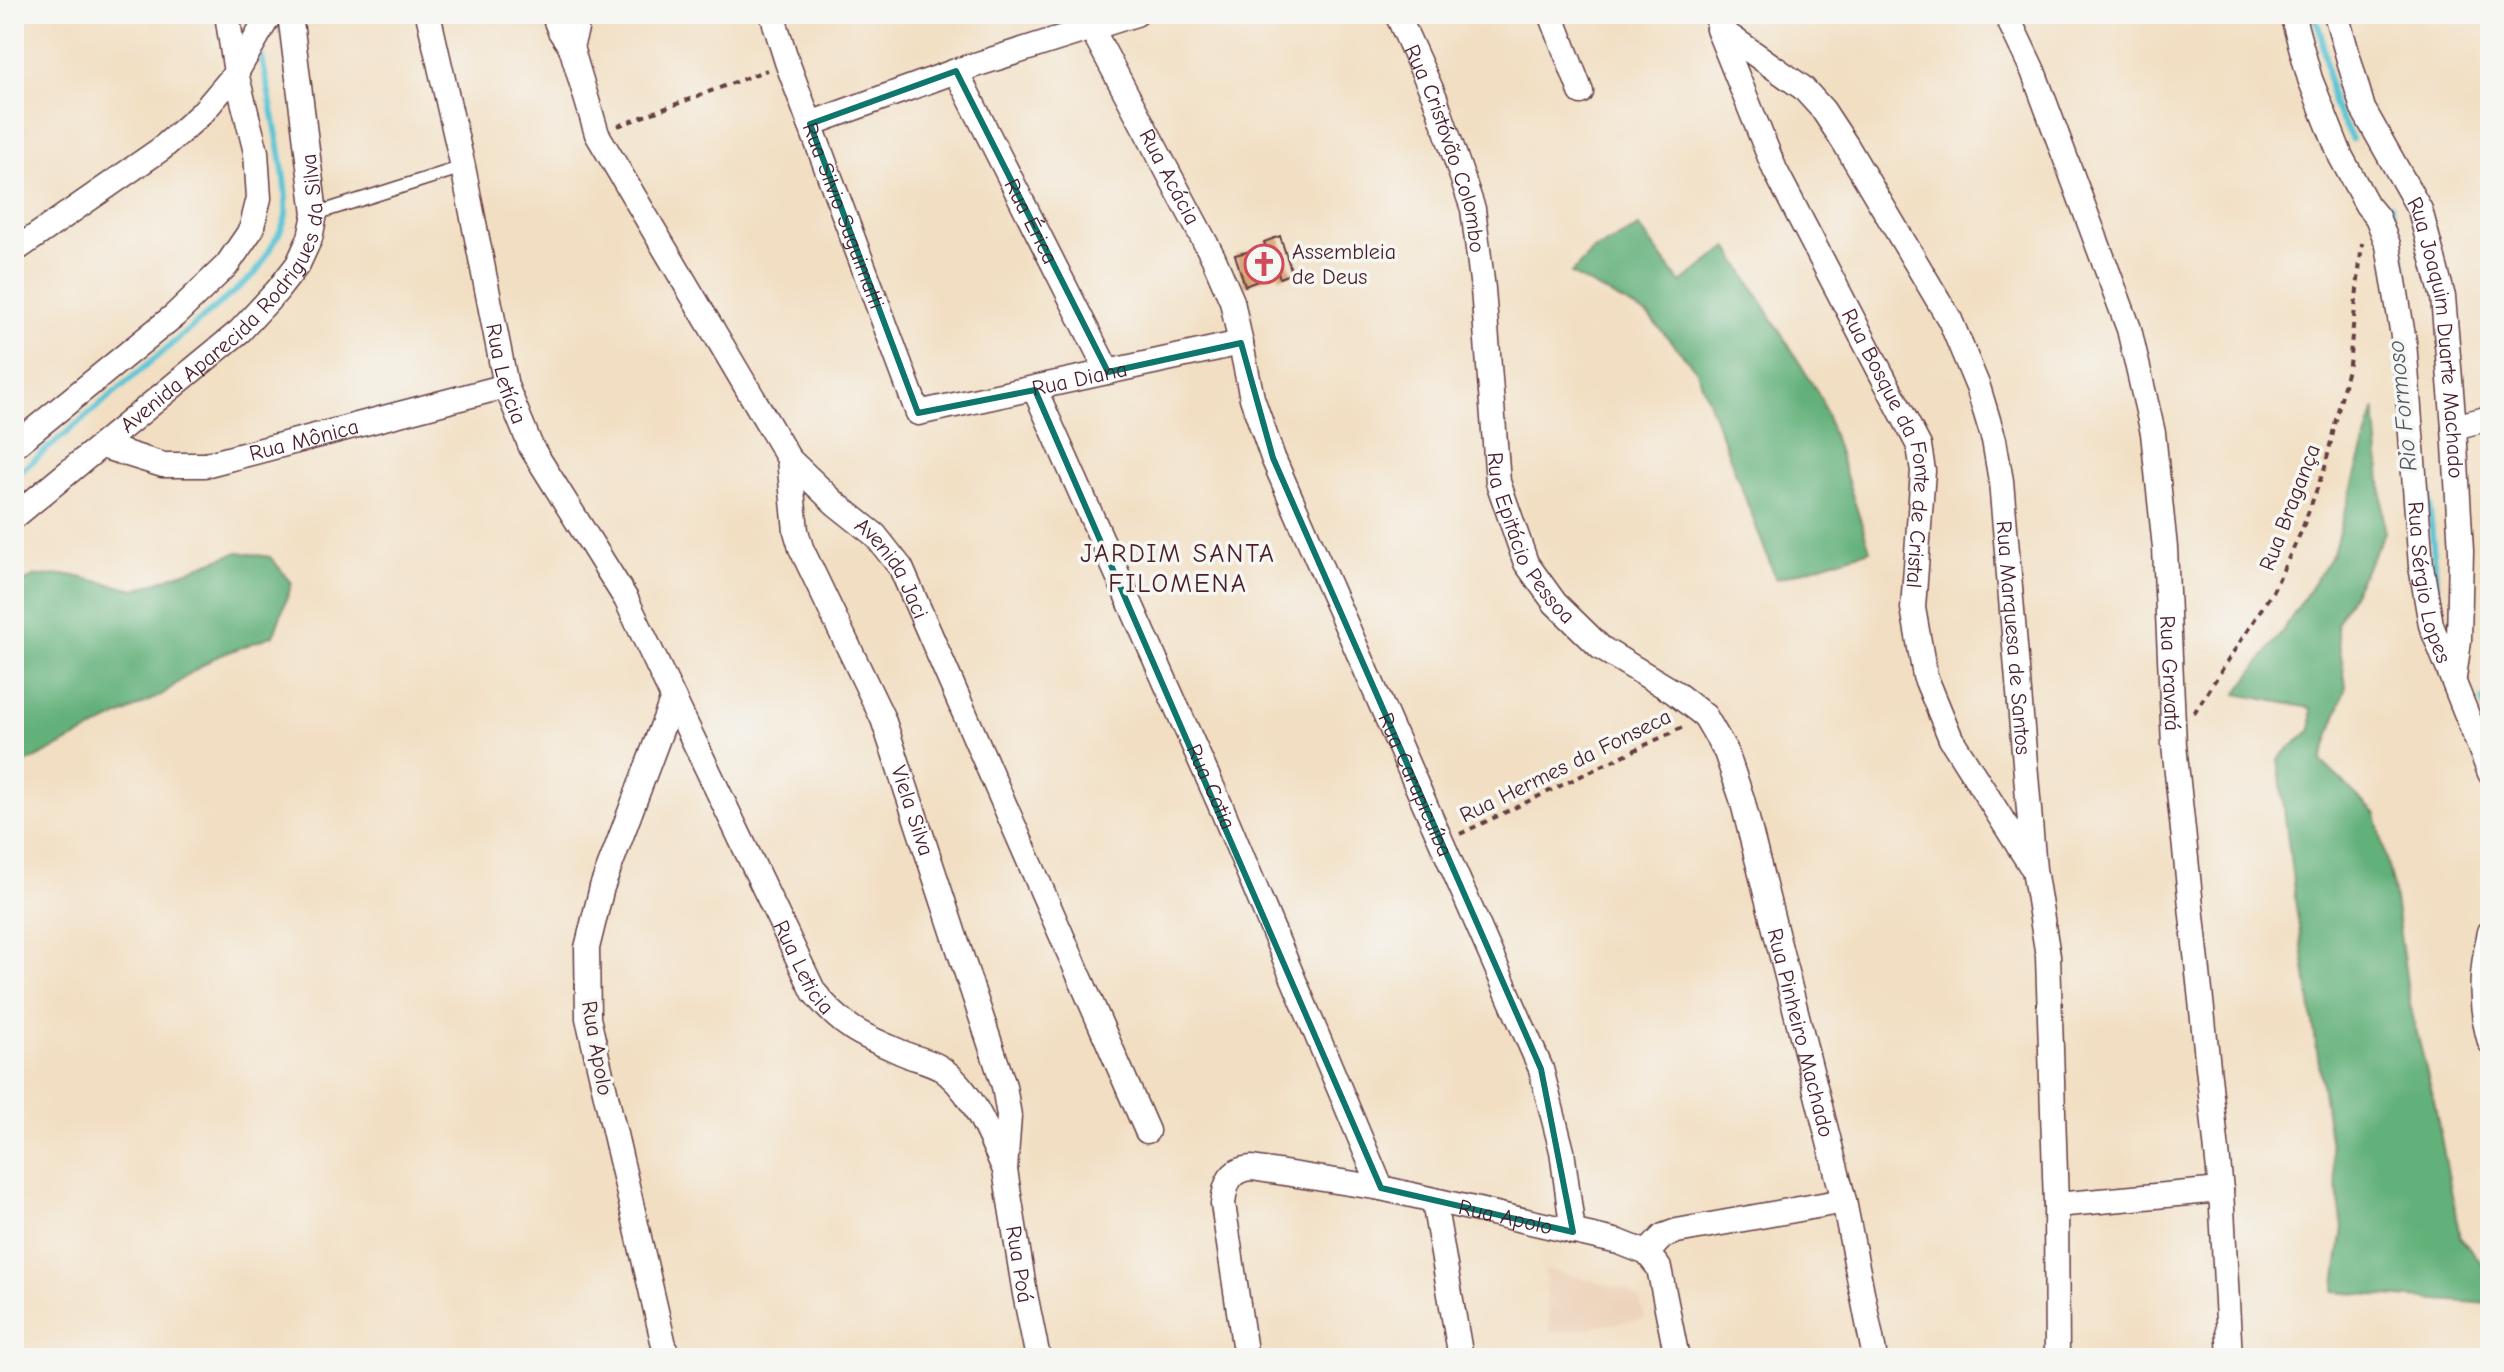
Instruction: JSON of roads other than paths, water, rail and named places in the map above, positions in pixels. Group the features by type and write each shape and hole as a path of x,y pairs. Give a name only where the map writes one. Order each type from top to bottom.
{"street":[{"name":"Avenida Aparecida Rodrigues da Silva","path":"14,446 175,315 227,265 251,230 259,198 256,152 236,73 227,14"},
{"path":"14,251 161,149 202,113 236,73 270,14"},
{"name":"Avenida Aparecida Rodrigues da Silva","path":"14,517 240,331 298,264 310,238 315,214 290,14"},
{"name":"Rua Letícia","path":"428,14 463,167 506,386 531,447 626,599 673,698"},
{"name":"Avenida Jaci","path":"553,14 571,47 597,134 789,459 836,504 875,535 901,568 1147,1131"},
{"name":"Avenida Jaci","path":"571,47 576,14"},
{"name":"Rua Silvio Suguimatti","path":"772,14 787,62 920,414"},
{"path":"810,124 1088,21 1136,14"},
{"name":"Rua Cristóvão Colombo","path":"1397,14 1435,98 1473,209 1483,289"},
{"path":"1551,14 1581,92"},
{"name":"Rua Gravatá","path":"2006,14 2033,71 2133,344 2153,433 2164,534 2174,745 2221,1190 2230,1358"},
{"name":"Rua Sérgio Lopes","path":"2292,14 2310,79 2367,205 2383,228 2388,245 2404,342 2421,566 2431,625 2490,773"},
{"name":"Rua Joaquim Duarte Machado","path":"2336,14 2358,96 2377,143 2420,210 2443,297 2461,551 2459,640 2454,678"},
{"name":"Rua Acácia","path":"1088,21 1213,257 1232,301 1241,343"},
{"name":"Rua Bosque da Fonte de Cristal","path":"1716,21 1775,170 1919,446 1923,471 1913,608 1925,676 1951,739 2034,869"},
{"name":"Rua Marquesa de Santos","path":"1716,21 1803,88 1823,110 1950,320 1978,387 1994,440 2001,481 2034,869 2048,956 2056,1205 2057,1358"},
{"name":"Rua Érica","path":"956,71 1108,372"},
{"path":"2344,156 2377,143"},
{"name":"Rua Epitácio Pessoa","path":"1483,289 1498,482 1526,563 1555,603 1601,648 1674,692 1705,716"},
{"name":"Rua Diana","path":"920,414 1241,343"},
{"name":"Rua Carapicuíba","path":"1241,343 1252,398 1273,458 1541,1069 1562,1151 1573,1232"},
{"name":"Rua Mônica","path":"102,446 163,465 205,465 506,386"},
{"name":"Rua Cotia","path":"1035,390 1222,809 1381,1188"},
{"path":"2454,427 2490,418"},
{"name":"Viela Silva","path":"789,459 796,531 801,548 883,719 1004,1086 1009,1116 1005,1170"},
{"name":"Rua Leticia","path":"673,698 814,992 832,1014 854,1033 939,1067 962,1090 979,1115 1005,1170"},
{"name":"Rua Apolo","path":"667,1358 588,1018 587,948 602,887 673,698"},
{"name":"Rua Pinheiro Machado","path":"1705,716 1726,752 1742,799 1844,1201 1875,1358"},
{"path":"2490,932 2482,965 2481,996 2490,1042"},
{"name":"Rua Apolo","path":"1246,1358 1223,1204 1225,1185 1241,1168 1381,1188 1619,1242 1647,1253"},
{"name":"Rua Poá","path":"1005,1170 1038,1358"},
{"path":"2056,1205 2221,1190"},
{"path":"1677,1358 1659,1268 1647,1253 1663,1236 1844,1201"},
{"path":"1434,1202 1461,1358"}],"lane":[{"path":"315,214 463,167"}],"waterway":[{"name":"Rio Formoso","path":"2314,14 2321,34 2333,104 2352,139"},
{"path":"14,477 255,274 272,247 285,219 286,206 282,165 262,57"},
{"name":"Rio Formoso","path":"2391,205 2399,244"},
{"name":"Rio Formoso","path":"2402,255 2410,311"},
{"name":"Rio Formoso","path":"2425,458 2438,598"},
{"name":"Rio Formoso","path":"2482,700 2490,725"}],"place":[{"name":"Assembleia de Deus","path":"1264,264"}],"district":[{"name":"JARDIM SANTA FILOMENA","path":"1178,568"}]}
